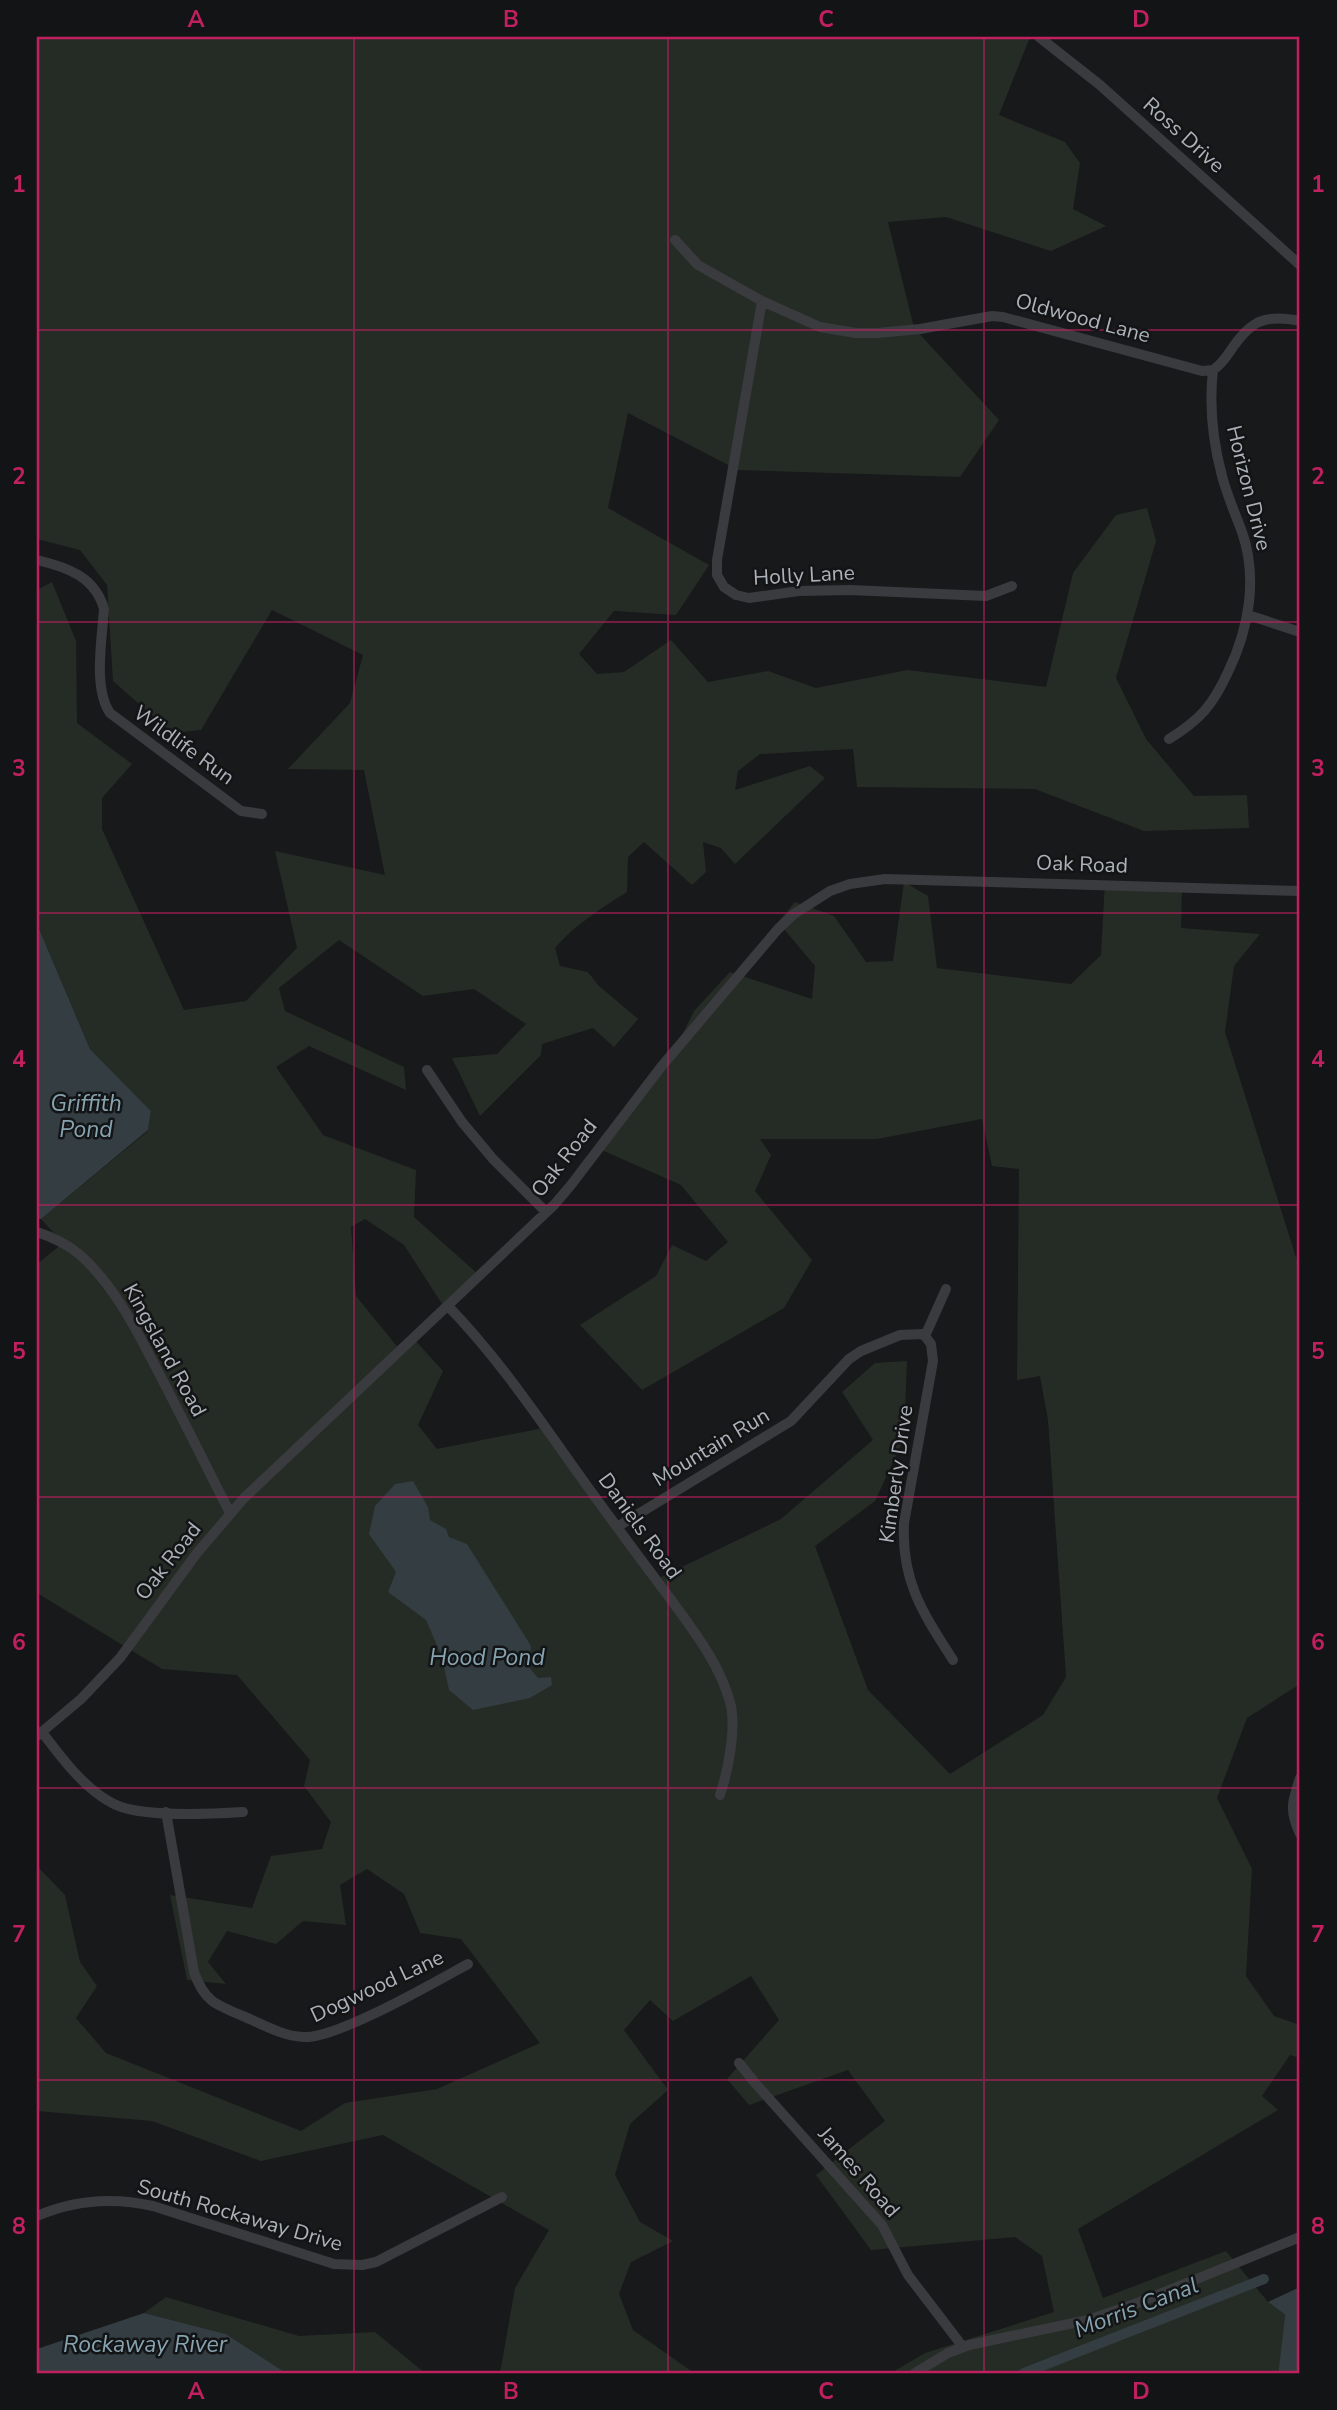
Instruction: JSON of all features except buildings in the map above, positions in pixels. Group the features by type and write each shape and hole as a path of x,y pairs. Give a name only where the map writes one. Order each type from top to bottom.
{"street":[{"name":"Ross Drive","path":"1039,37 1100,85 1300,265"},
{"name":"Oldwood Lane","path":"675,240 698,265 762,301 814,325 856,333 919,329 992,316 1003,317 1202,371 1213,370"},
{"name":"Holly Lane","path":"762,301 717,560 717,575 724,587 736,595 757,598 799,590 986,596 1012,586"},
{"path":"1213,370 1224,360 1246,330 1257,321 1300,321"},
{"name":"Horizon Drive","path":"1169,739 1193,724 1211,703 1235,660 1248,615 1250,576 1243,534 1230,503 1215,446 1213,370"},
{"name":"Wildlife Run","path":"37,560 80,574 102,602 101,687 103,701 110,713 241,811 262,814"},
{"path":"1248,615 1300,632"},
{"name":"Oak Road","path":"39,1734 81,1699 120,1658 197,1553 230,1513 279,1463 546,1212 571,1185 661,1067 778,929 802,908 830,891 850,884 885,879 1300,891"},
{"path":"427,1070 462,1122 493,1159 546,1212"},
{"name":"Kingsland Road","path":"37,1232 57,1239 80,1255 122,1307 171,1395 230,1513"},
{"path":"925,1336 946,1289"},
{"name":"Daniels Road","path":"448,1306 467,1326 555,1440 706,1647 729,1699 732,1713 730,1755 719,1795"},
{"name":"Mountain Run","path":"617,1527 791,1421 849,1359 861,1351 900,1335 925,1336"},
{"name":"Kimberly Drive","path":"925,1336 931,1344 933,1361 904,1523 903,1544 913,1593 953,1660"},
{"path":"39,1734 107,1800 126,1809 243,1812"},
{"path":"1300,1778 1291,1815 1300,1834"},
{"name":"Dogwood Lane","path":"166,1812 194,1972 202,1992 218,2006 290,2035 318,2037 415,1993 468,1964"},
{"name":"James Road","path":"739,2063 882,2225 908,2275 963,2347"},
{"name":"South Rockaway Drive","path":"37,2216 77,2203 132,2201 334,2264 362,2265 386,2259 502,2197"},
{"path":"915,2373 963,2347 1088,2320 1165,2292 1300,2236"}],"shaded area":[{"path":"37,37 1030,37 999,115 1065,142 1080,163 1073,209 1106,226 1051,251 946,217 888,222 914,328 999,420 960,477 738,470 628,413 608,508 709,565 676,615 614,611 579,654 597,674 624,672 671,640 708,682 768,671 816,688 908,670 1046,687 1073,573 1116,515 1147,508 1156,541 1116,678 1146,739 1194,796 1247,795 1249,828 1144,831 1035,789 857,787 853,749 760,754 738,771 735,790 810,766 825,778 735,864 721,848 703,842 706,872 692,885 644,842 628,857 627,892 580,924 555,948 560,966 588,972 598,985 638,1019 614,1047 593,1028 542,1044 541,1055 480,1116 452,1058 497,1054 526,1024 474,989 423,996 339,940 279,988 285,1011 404,1067 406,1090 309,1046 276,1067 323,1135 416,1170 414,1217 479,1275 444,1307 404,1245 365,1219 351,1227 356,1296 400,1350 413,1338 443,1371 418,1425 437,1449 543,1428 657,1579 781,1519 873,1440 842,1392 875,1363 907,1361 904,1438 875,1501 815,1546 868,1690 950,1774 1043,1715 1066,1677 1048,1420 1040,1376 1017,1380 1019,1169 992,1166 982,1119 877,1139 760,1139 771,1155 755,1191 812,1260 784,1308 642,1390 580,1325 656,1276 672,1245 706,1261 728,1242 681,1185 597,1148 670,1059 694,1011 730,972 812,999 815,966 778,922 795,902 834,916 866,962 893,961 904,882 928,896 937,968 1071,984 1101,955 1105,881 1182,884 1181,928 1260,934 1234,966 1225,1032 1300,1270 1300,1684 1247,1718 1217,1798 1252,1869 1246,1976 1274,2016 1300,2025 1300,2058 1290,2055 1262,2096 1278,2110 1078,2229 1103,2298 1226,2251 1268,2302 1300,2326 1300,2373 891,2373 925,2353 1054,2312 1042,2256 1015,2237 871,2250 816,2175 885,2121 848,2070 749,2105 727,2079 779,2020 751,1976 673,2021 650,2000 624,2030 668,2090 630,2124 615,2175 640,2222 673,2241 631,2262 619,2294 633,2330 694,2373 500,2373 515,2288 549,2230 383,2135 261,2161 152,2121 37,2111 37,1866 65,1895 80,1962 97,1986 76,2018 106,2053 301,2131 345,2103 437,2089 540,2043 461,1939 420,1933 404,1894 367,1869 340,1885 346,1925 303,1921 276,1944 227,1931 208,1962 226,1984 187,1980 170,1895 252,1908 271,1856 322,1849 331,1822 304,1786 310,1760 237,1675 162,1669 37,1593 37,1264 63,1243 41,1219 148,1131 151,1111 90,1049 37,924 37,590 52,582 76,641 77,723 132,764 102,798 102,829 184,1010 246,1001 297,948 275,851 385,875 364,770 288,769 350,703 363,655 272,610 201,730 172,733 113,681 107,585 80,550 37,539"},
{"path":"166,2297 299,2336 375,2332 425,2373 286,2373 226,2334 144,2313"}],"water":[{"name":"Griffith Pond","path":"37,924 90,1049 151,1111 148,1130 41,1219 37,1219"},
{"name":"Hood Pond","path":"413,1481 428,1507 430,1520 446,1529 449,1537 467,1544 531,1646 529,1667 538,1678 551,1677 552,1685 530,1698 473,1710 449,1690 442,1657 426,1620 388,1592 396,1572 369,1534 375,1506 395,1484"},
{"path":"1300,2287 1300,2326 1268,2302"},
{"name":"Rockaway River","path":"144,2313 226,2334 286,2373 37,2373 37,2349"}],"waterway":[{"name":"Morris Canal","path":"1024,2373 1264,2279"},
{"name":"Rockaway River","path":"1288,2373 1295,2313 1300,2312"}]}
